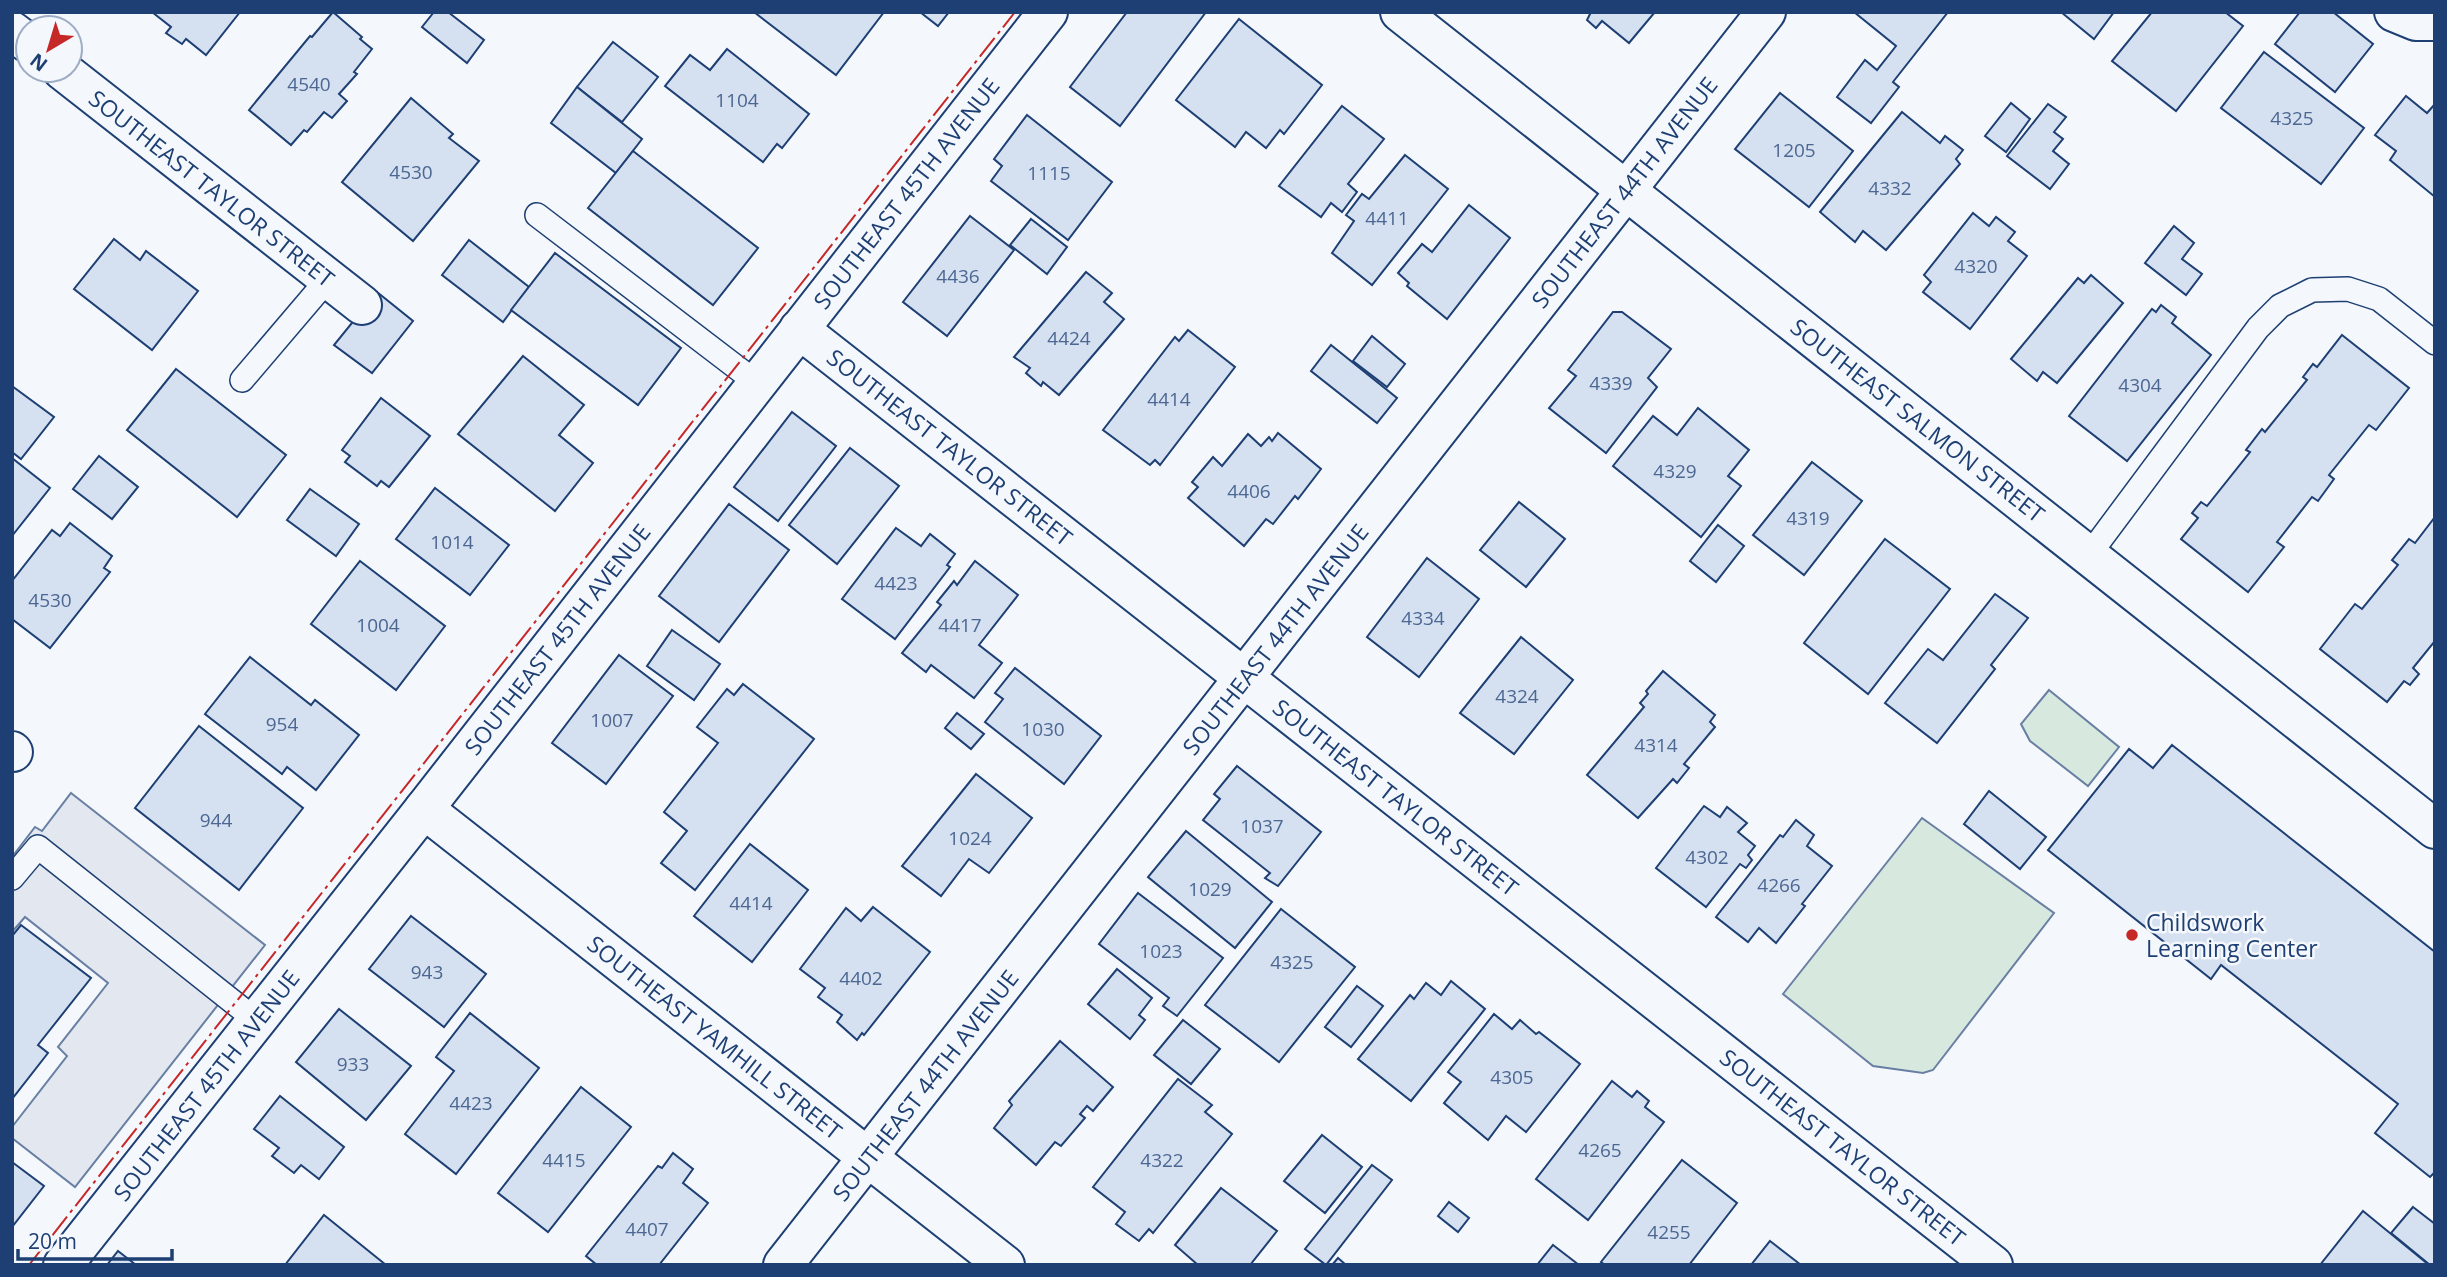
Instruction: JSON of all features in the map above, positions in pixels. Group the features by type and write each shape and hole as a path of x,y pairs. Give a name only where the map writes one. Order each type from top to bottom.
{"street":[{"name":"SOUTHEAST 45TH AVENUE","path":"63,1265 1048,12"},
{"name":"SOUTHEAST SALMON STREET","path":"1400,12 2435,829"},
{"name":"SOUTHEAST 44TH AVENUE","path":"783,1265 1766,12"},
{"path":"2394,12 2416,20 2435,21"},
{"name":"SOUTHEAST TAYLOR STREET","path":"80,84 362,305"},
{"name":"SOUTHEAST TAYLOR STREET","path":"799,329 1993,1265"},
{"name":"SOUTHEAST YAMHILL STREET","path":"424,809 1005,1265"}],"lane":[{"path":"537,215 757,383"},
{"path":"242,380 328,279"},
{"path":"2089,555 2258,328 2280,306 2312,290 2348,289 2379,299 2435,343"},
{"path":"12,878 37,847 257,1021"}],"shaded area":[{"path":"2049,690 2119,747 2088,786 2030,741 2021,724"},
{"path":"71,793 265,945 75,1187 12,1138 12,1127 67,1056 58,1047 108,983 25,917 12,932 12,857 35,827 42,831"},
{"path":"1922,818 2054,913 1933,1070 1923,1073 1873,1066 1783,994"}],"building":[{"path":"152,12 240,12 206,55 186,39 182,44 166,33 171,27"},
{"path":"333,12 372,49 354,72 357,74 339,94 347,101 332,118 324,112 307,132 304,130 291,145 249,110"},
{"path":"434,12 448,12 484,40 467,63 422,27"},
{"path":"754,12 884,12 836,75"},
{"path":"920,12 949,12 938,26"},
{"path":"1127,12 1206,12 1120,126 1070,87"},
{"path":"1591,12 1655,12 1629,43 1602,21 1596,28 1587,20"},
{"path":"1854,12 1948,12 1893,82 1899,87 1871,123 1837,97 1865,60 1877,70 1896,46"},
{"path":"2061,12 2114,12 2094,39"},
{"path":"2152,12 2225,12 2243,26 2176,111 2112,61"},
{"path":"2300,12 2333,12 2373,44 2335,92 2275,44"},
{"path":"1239,19 1322,85 1284,134 1280,130 1266,148 1246,132 1235,147 1176,100"},
{"path":"613,42 658,77 622,122 577,87"},
{"path":"727,49 809,114 782,148 777,144 763,162 665,86 690,55 710,70"},
{"path":"2264,52 2364,128 2321,184 2221,108"},
{"path":"577,87 642,139 616,173 551,123"},
{"path":"1780,93 1853,151 1809,207 1735,149"},
{"path":"2406,96 2427,113 2435,104 2435,197 2390,160 2396,151 2375,135"},
{"path":"411,98 453,134 449,138 479,161 413,241 342,182"},
{"path":"2011,103 2030,119 2006,152 1985,136"},
{"path":"2048,104 2066,117 2054,132 2063,139 2053,151 2069,164 2050,189 2007,156"},
{"path":"1342,106 1384,139 1348,184 1357,192 1342,212 1331,203 1321,217 1279,186"},
{"path":"1902,112 1940,143 1945,136 1963,150 1956,159 1960,164 1886,250 1863,231 1855,242 1820,212"},
{"path":"1027,115 1112,182 1068,240 991,181 1002,166 994,159"},
{"path":"633,151 758,248 713,305 588,208"},
{"path":"1405,155 1448,189 1372,285 1332,253 1354,221 1346,215 1362,194 1369,199"},
{"path":"1469,205 1510,238 1447,319 1407,286 1409,283 1398,273 1422,244 1432,252"},
{"path":"1973,213 1989,226 1996,217 2015,232 2008,241 2027,256 1970,329 1923,292 1931,282 1924,275"},
{"path":"970,216 1014,250 947,336 903,302"},
{"path":"1031,219 1067,247 1047,274 1010,245"},
{"path":"2174,226 2194,243 2182,259 2202,274 2186,295 2145,263"},
{"path":"114,239 140,260 146,251 198,291 152,350 74,289"},
{"path":"469,240 529,287 503,322 442,275"},
{"path":"555,253 681,348 638,405 511,310"},
{"path":"1086,272 1112,293 1104,302 1124,319 1059,395 1043,382 1041,386 1026,373 1030,368 1014,357"},
{"path":"2091,275 2123,303 2057,383 2043,372 2037,381 2011,359 2078,278 2084,283"},
{"path":"377,292 413,321 372,373 334,345"},
{"path":"2161,305 2176,317 2172,323 2211,355 2127,461 2069,416 2152,309 2156,312"},
{"path":"1613,312 1622,312 1671,349 1648,378 1657,387 1606,453 1549,408 1576,376 1568,370"},
{"path":"1188,330 1235,367 1160,465 1155,460 1150,465 1103,430 1175,337 1179,341"},
{"path":"2342,335 2409,388 2376,430 2369,425 2329,475 2334,479 2318,501 2312,497 2277,542 2284,547 2248,592 2181,539 2198,518 2192,513 2201,502 2207,506 2250,452 2246,450 2262,429 2265,432 2307,380 2303,377 2313,364 2317,367"},
{"path":"1372,336 1405,364 1387,387 1353,361"},
{"path":"1331,345 1397,398 1377,423 1311,371"},
{"path":"523,356 584,405 559,435 593,463 555,511 458,434"},
{"path":"176,369 286,455 237,517 127,430"},
{"path":"12,386 54,417 21,459 12,452"},
{"path":"381,398 430,436 389,487 381,481 377,486 345,462 350,456 342,450"},
{"path":"1698,408 1749,450 1728,476 1741,486 1701,537 1613,466 1653,416 1677,435"},
{"path":"792,412 836,446 778,521 734,487"},
{"path":"1278,433 1321,469 1298,499 1295,496 1273,524 1266,519 1244,546 1188,498 1198,487 1192,482 1213,457 1222,466 1248,434 1261,446 1269,437 1272,441"},
{"path":"850,448 899,486 837,564 789,525"},
{"path":"99,456 138,487 112,519 73,489"},
{"path":"12,458 50,488 12,536"},
{"path":"1812,462 1862,501 1804,575 1753,535"},
{"path":"435,488 509,545 470,595 396,539"},
{"path":"310,489 359,524 336,556 287,520"},
{"path":"1519,502 1565,539 1526,587 1480,550"},
{"path":"729,504 789,550 719,642 659,596"},
{"path":"2435,517 2435,641 2413,668 2419,674 2410,685 2404,681 2387,702 2320,649 2355,604 2362,609 2398,565 2392,560 2409,539 2415,543"},
{"path":"70,523 112,556 104,568 110,572 50,648 12,619 12,581 52,530 60,536"},
{"path":"1718,525 1744,546 1716,582 1690,561"},
{"path":"896,528 921,546 930,534 955,554 947,565 950,567 895,639 842,599"},
{"path":"1885,539 1950,589 1868,694 1804,643"},
{"path":"1427,558 1479,599 1419,677 1367,637"},
{"path":"360,561 445,626 396,690 311,624"},
{"path":"975,561 1018,595 979,645 1002,663 974,698 931,665 926,672 902,653 941,605 937,602 954,581 957,585"},
{"path":"1995,594 2028,618 1991,665 1995,669 1937,743 1885,703 1928,649 1943,660"},
{"path":"672,630 720,664 694,700 647,666"},
{"path":"1521,637 1573,680 1514,754 1460,713"},
{"path":"619,655 673,696 606,784 552,743"},
{"path":"250,657 311,705 315,700 359,735 316,790 287,767 282,774 205,714"},
{"path":"1015,668 1101,736 1064,784 985,722 1003,699 995,693"},
{"path":"1663,671 1715,715 1710,722 1715,727 1684,764 1689,768 1677,783 1673,779 1638,818 1587,775 1644,707 1640,703 1648,694 1646,691"},
{"path":"743,684 814,739 695,890 661,863 687,831 664,812 718,743 697,727 727,689 734,695"},
{"path":"957,713 984,734 971,749 945,728"},
{"path":"199,726 303,808 239,890 135,808"},
{"path":"2172,745 2435,952 2435,1172 2430,1177 2375,1133 2398,1104 2221,965 2211,979 2048,850 2129,749 2153,768"},
{"path":"1237,766 1321,832 1278,886 1265,878 1270,873 1203,820 1220,799 1214,794"},
{"path":"976,774 1032,818 989,873 969,859 941,896 902,866"},
{"path":"1989,791 2046,837 2020,869 1964,824"},
{"path":"1704,806 1720,817 1727,807 1747,823 1738,832 1755,846 1748,855 1752,860 1746,868 1740,864 1706,907 1656,868"},
{"path":"1796,820 1814,835 1807,846 1832,866 1776,943 1759,928 1748,942 1716,917 1780,835 1783,837"},
{"path":"1186,831 1272,902 1235,948 1148,877"},
{"path":"750,844 808,890 752,962 694,916"},
{"path":"1138,893 1223,958 1177,1016 1163,1006 1169,998 1099,944"},
{"path":"873,907 930,952 864,1035 862,1033 857,1040 837,1022 842,1015 818,997 825,988 800,969 846,908 861,921"},
{"path":"1281,909 1355,967 1279,1062 1205,1005"},
{"path":"411,916 486,974 444,1027 369,969"},
{"path":"21,925 91,978 38,1045 48,1053 12,1099 12,936"},
{"path":"1117,969 1152,998 1139,1015 1145,1020 1130,1039 1088,1004"},
{"path":"1451,981 1485,1009 1411,1101 1358,1059 1410,995 1414,999 1426,983 1441,995"},
{"path":"1357,986 1383,1006 1351,1047 1325,1027"},
{"path":"339,1009 411,1066 366,1120 296,1062"},
{"path":"470,1013 539,1068 456,1174 405,1134 454,1071 436,1057"},
{"path":"1494,1014 1512,1029 1520,1020 1580,1064 1526,1132 1506,1116 1488,1140 1444,1103 1461,1082 1448,1072"},
{"path":"1183,1020 1220,1049 1191,1084 1154,1055"},
{"path":"1060,1041 1113,1087 1093,1111 1087,1106 1080,1114 1085,1118 1061,1146 1055,1142 1036,1165 994,1128 1012,1105 1009,1101"},
{"path":"1178,1079 1212,1105 1205,1112 1232,1134 1153,1233 1149,1229 1139,1241 1116,1224 1125,1212 1093,1187"},
{"path":"1612,1081 1632,1097 1637,1091 1649,1101 1645,1107 1664,1122 1588,1220 1536,1179"},
{"path":"581,1087 631,1127 548,1232 498,1193"},
{"path":"280,1096 344,1147 319,1179 301,1165 294,1173 272,1156 279,1148 254,1129"},
{"path":"1322,1135 1362,1167 1325,1213 1284,1181"},
{"path":"673,1153 693,1169 683,1183 708,1203 659,1265 597,1265 586,1256 658,1166 662,1168"},
{"path":"1682,1160 1737,1203 1689,1265 1605,1265 1601,1262"},
{"path":"12,1162 44,1186 12,1227"},
{"path":"1372,1165 1392,1180 1326,1265 1305,1249"},
{"path":"1221,1188 1277,1231 1250,1265 1198,1265 1175,1245"},
{"path":"1449,1202 1469,1218 1458,1232 1438,1216"},
{"path":"2413,1207 2435,1224 2435,1265 2430,1265 2391,1233"},
{"path":"2363,1211 2429,1265 2320,1265"},
{"path":"324,1215 386,1265 285,1265"},
{"path":"1770,1241 1801,1265 1751,1265"},
{"path":"1553,1245 1579,1265 1537,1265"},
{"path":"118,1251 136,1265 107,1265"},
{"path":"1338,1258 1346,1265 1332,1265"}],"power":[{"path":"29,1265 1015,12"}],"place":[{"name":"Childswork Learning Center","path":"2132,935"}]}
